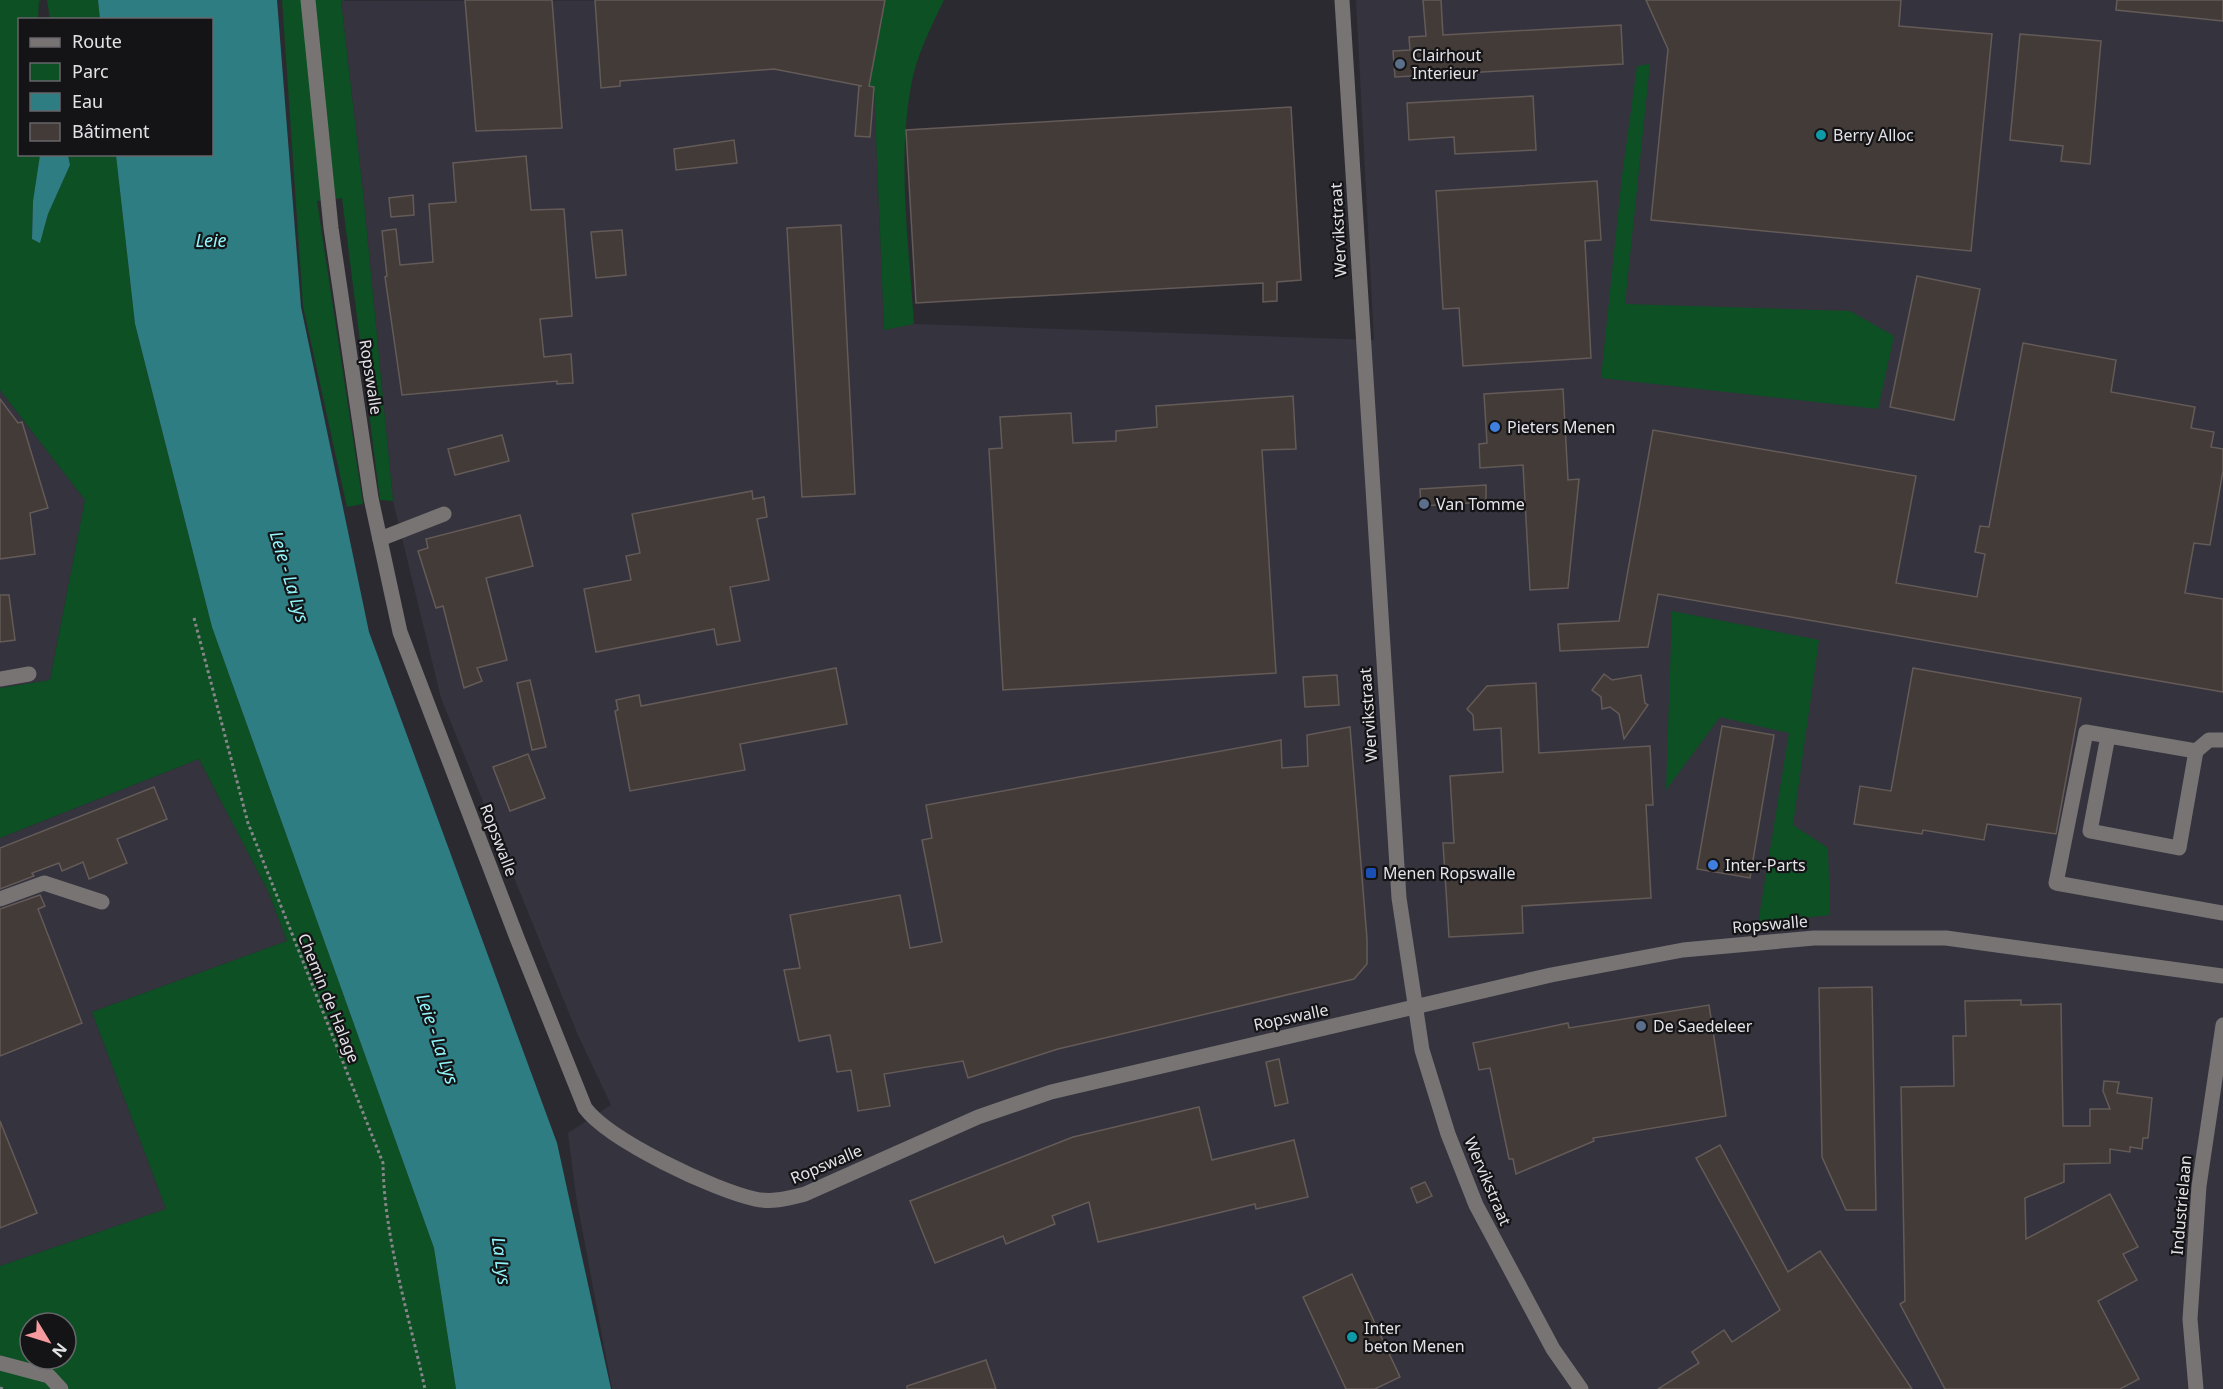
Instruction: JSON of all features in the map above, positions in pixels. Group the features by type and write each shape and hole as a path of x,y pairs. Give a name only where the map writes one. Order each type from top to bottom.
{"street":[{"name":"Ropswalle","path":"308,0 331,228 371,498 400,632 585,1108 594,1119 624,1140 713,1185 757,1200 783,1200 805,1194 978,1117 1051,1092 1231,1048 1416,1008 1551,975 1683,950 1815,938 1946,938 2223,976"},
{"name":"Wervikstraat","path":"1342,0 1398,886 1416,1008 1425,1060 1448,1134 1476,1205 1553,1348 1581,1389"},
{"path":"380,539 444,514"},
{"path":"0,679 29,674"},
{"path":"2196,751 2086,732 2056,884 2223,912"},
{"path":"2108,736 2091,831 2179,848 2196,751 2209,740 2223,740"},
{"path":"0,899 44,883 102,902"},
{"name":"Industrielaan","path":"2196,1389 2190,1319 2198,1208 2223,1025"},
{"path":"0,1363 49,1376 61,1389"}],"path":[{"name":"Chemin de Halage","path":"194,618 248,823 384,1163 384,1190 390,1228 424,1389"}],"shaded area":[{"path":"885,0 869,86 874,87 884,329 914,324 1374,340 1356,0 2223,0 2223,1389 612,1389 576,1196 568,1133 611,1105 578,1035 441,698 393,501 363,192 341,1"},
{"path":"0,390 85,500 50,680 0,688"},
{"path":"199,759 268,891 287,941 92,1012 166,1209 0,1266 0,838"}],"green space":[{"path":"0,0 42,0 39,1 38,18 18,18 18,156 40,156 33,201 32,239 40,242 48,214 70,165 68,156 116,156 135,325 212,627 434,1248 456,1389 0,1389 0,1266 166,1209 92,1012 287,941 268,891 199,759 0,838 0,688 50,680 85,500 0,390"},
{"path":"47,0 98,0 100,18 50,18"},
{"path":"282,0 345,0 341,1 363,192 393,501 380,500 342,198 317,201 363,504 347,507 303,306"},
{"path":"885,0 944,0 916,64 907,115 905,205 914,324 884,330 874,87 869,86"},
{"path":"1650,64 1625,304 1850,311 1894,336 1878,409 1601,378 1622,176 1637,66"},
{"path":"1672,611 1819,640 1793,825 1828,848 1830,915 1758,923 1789,733 1720,717 1666,790"}],"water":[{"name":"Leie","path":"98,0 277,0 301,307 369,632 557,1143 611,1389 456,1389 434,1248 212,627 135,324 116,156 213,156 213,18 100,18"},
{"path":"40,156 68,156 70,165 48,214 40,243 32,239 33,201"}],"building":[{"path":"465,0 552,0 562,128 476,131"},
{"path":"595,0 885,0 869,86 874,87 870,137 855,136 859,86 862,86 774,69 620,81 620,86 601,88"},
{"path":"1423,0 1441,0 1443,35 1621,25 1623,64 1395,77 1393,51 1410,50 1409,37 1426,36"},
{"name":"Berry Alloc","path":"1646,0 1901,0 1899,26 1992,34 1971,251 1651,220 1668,49"},
{"path":"2117,0 2223,0 2223,21 2116,10"},
{"path":"2020,34 2101,41 2090,164 2061,161 2063,146 2010,140"},
{"path":"1533,96 1536,150 1455,154 1454,137 1409,140 1407,103"},
{"path":"1291,107 1301,280 1277,282 1277,301 1263,302 1263,283 916,303 906,130"},
{"path":"734,140 737,163 676,170 674,149"},
{"path":"526,156 531,210 564,209 572,316 540,319 544,357 571,354 573,383 557,384 557,381 402,395 385,277 387,276 382,231 396,229 400,265 433,262 429,204 456,202 453,163"},
{"path":"1597,181 1601,240 1585,241 1591,358 1463,366 1459,308 1443,309 1436,191"},
{"path":"413,195 414,215 391,217 389,198"},
{"path":"841,225 855,494 802,497 787,228"},
{"path":"622,230 626,275 596,278 591,232"},
{"path":"1917,276 1980,289 1954,420 1890,407"},
{"path":"2023,343 2116,360 2111,392 2195,407 2191,428 2214,432 2211,447 2223,449 2223,471 2210,545 2194,543 2185,593 2223,599 2223,692 1658,594 1648,647 1560,651 1558,624 1619,621 1653,430 1916,476 1896,583 1977,597 1985,554 1975,552 1980,526 1989,527"},
{"path":"1563,389 1568,480 1579,479 1568,588 1530,590 1523,465 1480,468 1479,444 1487,443 1484,394"},
{"path":"1293,396 1296,449 1262,450 1276,673 1003,690 989,449 1002,448 1000,417 1071,413 1073,443 1116,441 1116,431 1157,427 1156,406"},
{"path":"0,399 18,423 22,422 48,508 30,513 35,554 0,559"},
{"path":"502,435 509,461 455,475 448,449"},
{"path":"1486,485 1486,502 1421,506 1420,489"},
{"path":"752,491 753,499 764,497 767,517 757,519 769,580 730,587 740,641 717,645 714,629 596,652 584,589 631,580 626,556 640,553 632,514"},
{"path":"520,515 533,566 486,578 507,660 477,668 482,681 464,688 443,606 436,608 418,551 428,548 426,539"},
{"path":"0,595 9,595 15,640 0,642"},
{"path":"836,668 847,724 740,744 745,770 630,791 615,711 618,710 616,700 639,695 641,706"},
{"path":"1913,668 2081,698 2056,834 1987,824 1984,840 1923,830 1922,834 1854,824 1860,786 1891,791"},
{"path":"1604,674 1612,680 1641,675 1645,703 1648,705 1624,739 1619,714 1610,707 1602,709 1601,697 1592,690"},
{"path":"1337,675 1339,705 1305,707 1303,677"},
{"path":"530,680 546,747 532,750 517,683"},
{"path":"1536,683 1539,753 1650,746 1653,805 1646,805 1651,898 1522,906 1523,933 1449,937 1443,843 1454,843 1450,776 1503,772 1501,728 1474,730 1473,715 1467,709 1487,686"},
{"path":"1722,726 1774,735 1750,878 1697,869"},
{"path":"1350,727 1367,939 1367,964 1354,979 1058,1049 968,1078 963,1061 884,1074 890,1106 858,1111 851,1070 837,1072 830,1035 799,1041 784,970 800,968 790,915 900,895 910,948 942,942 922,840 932,838 926,805 1281,740 1282,768 1308,766 1307,735"},
{"path":"528,754 545,798 510,811 493,767"},
{"path":"154,787 167,819 117,839 127,863 89,879 83,862 62,871 59,863 32,873 34,876 0,889 0,848"},
{"path":"40,895 45,906 38,909 82,1023 0,1056 0,909"},
{"path":"1872,987 1876,1210 1846,1210 1822,1157 1819,988"},
{"path":"2021,1000 2021,1005 2061,1004 2063,1126 2090,1126 2090,1109 2110,1109 2103,1091 2104,1081 2119,1082 2117,1093 2152,1098 2148,1138 2143,1138 2142,1149 2130,1147 2130,1152 2110,1149 2110,1163 2064,1164 2064,1182 2025,1198 2026,1239 2110,1194 2138,1247 2123,1254 2137,1280 2098,1301 2139,1379 2120,1389 1945,1389 1900,1304 1905,1301 1901,1087 1954,1086 1953,1036 1966,1036 1965,1001"},
{"path":"1709,1005 1726,1116 1593,1138 1594,1141 1516,1174 1513,1159 1509,1159 1490,1068 1479,1070 1473,1043 1568,1023 1569,1028"},
{"path":"1279,1059 1288,1103 1275,1106 1266,1062"},
{"path":"1199,1107 1212,1160 1294,1140 1308,1197 1256,1209 1255,1204 1098,1242 1089,1202 1052,1216 1055,1224 1006,1244 1003,1236 935,1263 910,1201 1073,1137"},
{"path":"0,1121 37,1213 0,1228"},
{"path":"1720,1145 1788,1272 1820,1251 1912,1389 1658,1389 1699,1363 1692,1352 1724,1330 1732,1342 1780,1310 1696,1158"},
{"path":"1425,1182 1432,1196 1417,1203 1411,1188"},
{"name":"Inter beton Menen","path":"1352,1274 1400,1377 1375,1389 1346,1389 1303,1297"},
{"path":"986,1360 996,1389 907,1389 907,1386"}],"place":[{"name":"Clairhout Interieur","path":"1400,64"},
{"name":"Berry Alloc","path":"1821,135"},
{"name":"Pieters Menen","path":"1495,427"},
{"name":"Van Tomme","path":"1424,504"},
{"name":"Inter-Parts","path":"1713,865"},
{"name":"Menen Ropswalle","path":"1371,873"},
{"name":"De Saedeleer","path":"1641,1026"},
{"name":"Inter beton Menen","path":"1352,1337"}],"water label":[{"name":"Leie - La Lys","path":"289,577"},
{"name":"Leie - La Lys","path":"437,1039"},
{"name":"La Lys","path":"501,1261"}]}
